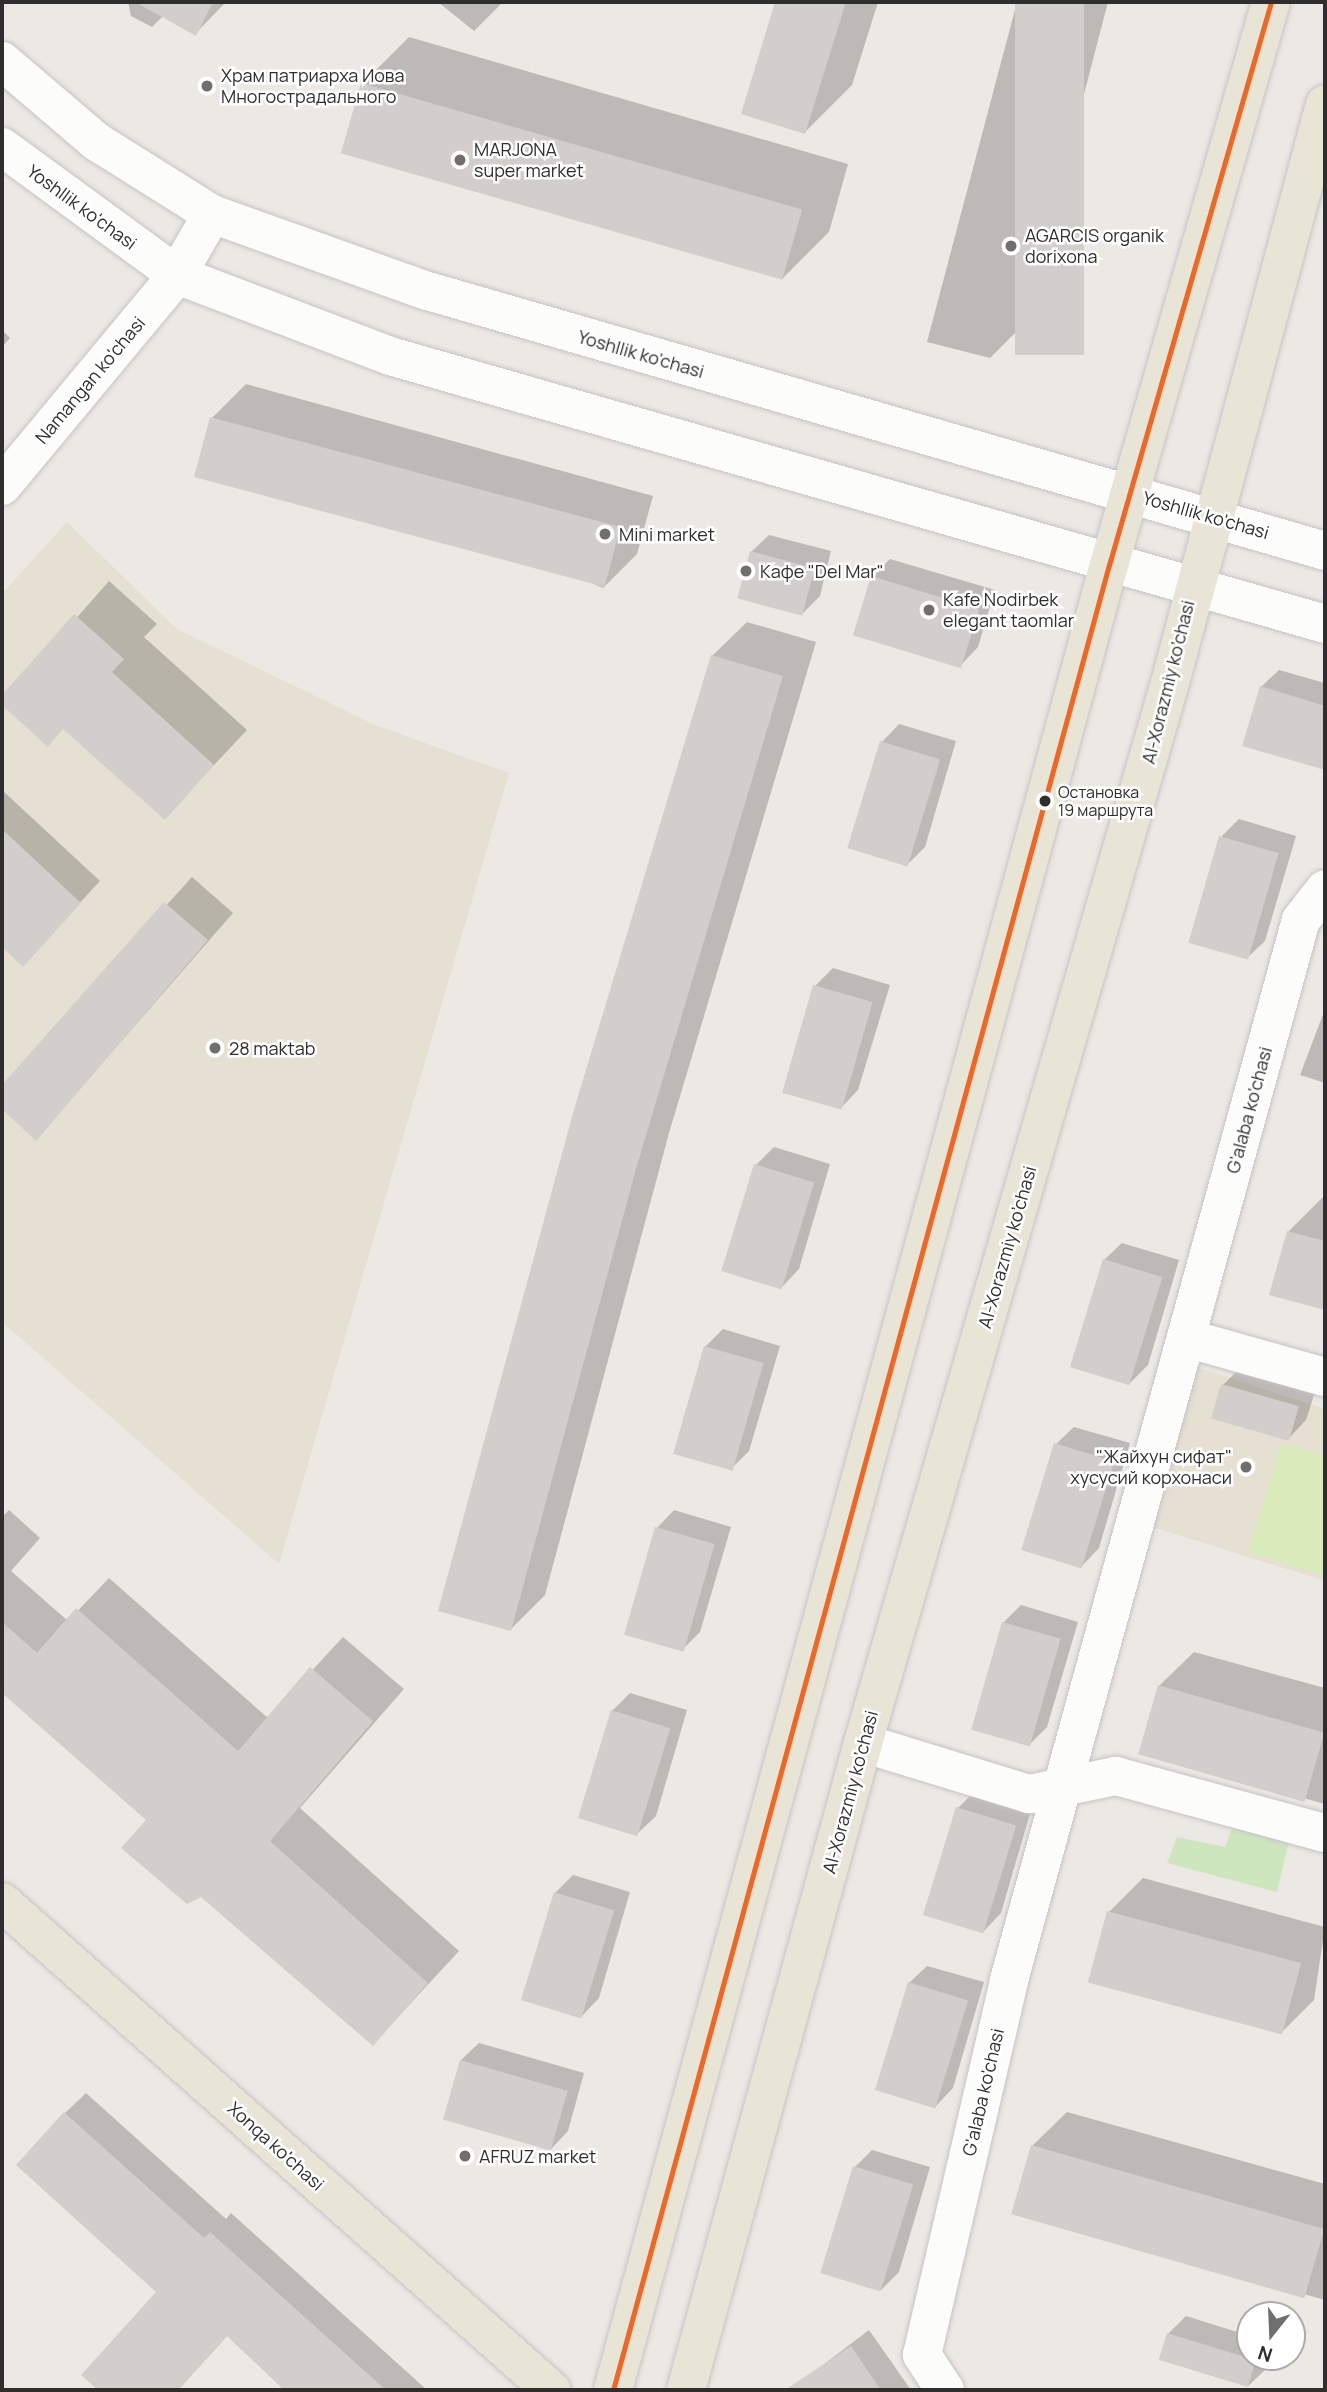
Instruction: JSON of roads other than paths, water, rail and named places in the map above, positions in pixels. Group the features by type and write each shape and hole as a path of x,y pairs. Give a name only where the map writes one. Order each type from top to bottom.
{"main road":[{"path":"613,2390 1109,565 1132,494 1271,2"},
{"name":"Yoshllik ko'chasi","path":"2,61 97,142 212,214 421,289 1212,515 1325,551"},
{"name":"Al-Xorazmiy ko’chasi","path":"687,2390 863,1743 1171,683 1192,585 1325,104"},
{"name":"Yoshllik ko'chasi","path":"2,147 177,275 390,356 1109,565 1192,585 1325,624"},
{"name":"Namangan ko'chasi","path":"2,486 177,275 212,214"},
{"name":"G'alaba ko'chasi","path":"945,2390 922,2355 1009,1980 1301,920 1325,889"},
{"path":"1186,1338 1325,1377"},
{"path":"863,1743 1029,1794 1061,1790 1116,1776 1325,1832"},
{"name":"Xonqa ko'chasi","path":"2,1902 551,2390"}],"place":[{"name":"Храм патриарха Иова Многострадального","path":"207,86"},
{"name":"MARJONA super market","path":"460,160"},
{"name":"AGARCIS organik dorixona","path":"1011,246"},
{"name":"Mini market","path":"605,534"},
{"name":"Кафе \"Del Mar\"","path":"746,571"},
{"name":"Kafe Nodirbek elegant taomlar","path":"929,610"},
{"name":"Остановка 19 маршрута","path":"1045,801"},
{"name":"28 maktab","path":"215,1048"},
{"name":"\"Жайхун сифат\" хусусий корхонаси","path":"1246,1467"},
{"name":"AFRUZ market","path":"465,2156"}]}
